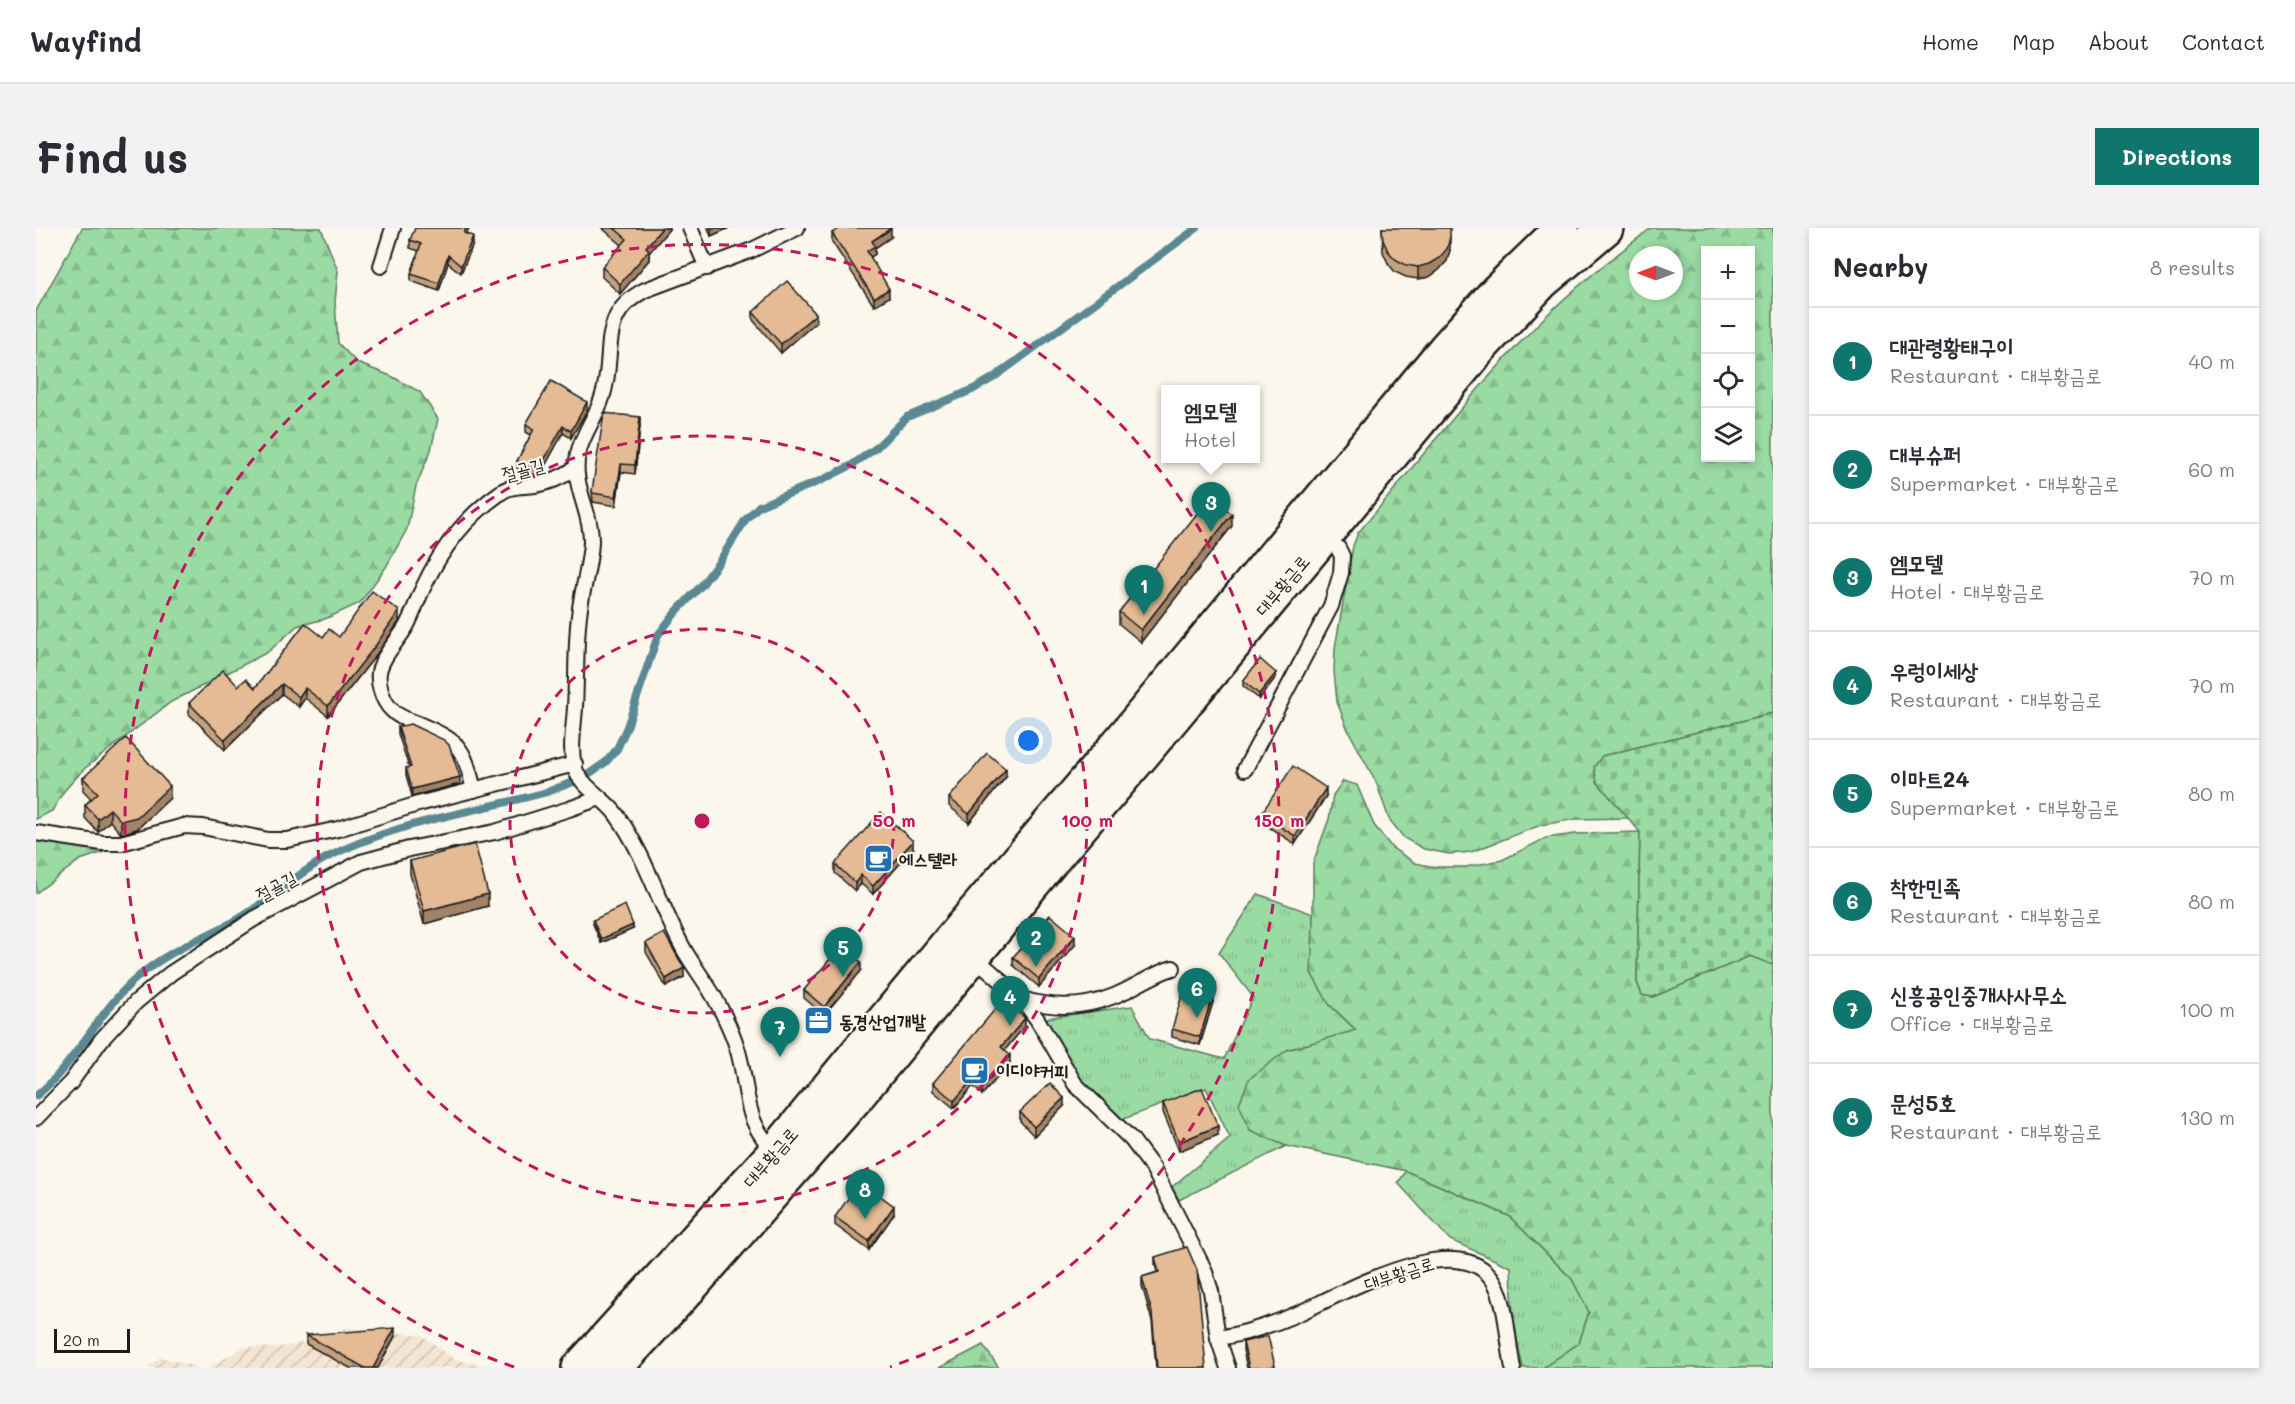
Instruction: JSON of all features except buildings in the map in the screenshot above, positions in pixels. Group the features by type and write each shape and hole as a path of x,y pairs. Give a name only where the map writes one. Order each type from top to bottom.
{"main road":[{"name":"대부황금로","path":"579,1368 785,1160 855,1099 962,947 1121,740 1452,340 1497,291 1562,228"},
{"name":"대부황금로","path":"962,947 1323,536 1512,314 1542,282 1606,228"},
{"name":"대부황금로","path":"615,1368 696,1282 785,1160"}],"lane":[{"path":"381,266 393,228"},
{"path":"690,228 706,268"},
{"path":"785,1160 753,1125 740,1059 718,1002 682,946 628,833 615,813 582,779 575,764 573,745 577,641 580,607 591,543 591,528 576,468 578,453 603,395 610,333 617,313 623,305 639,294 752,250 797,228"},
{"name":"절골길","path":"474,790 462,750 453,740 391,710 380,685 379,669 406,626 435,565 450,541 481,506 503,490 547,482 565,476 576,468"},
{"path":"1245,769 1331,606 1341,573 1342,556 1338,548 1323,536"},
{"name":"절골길","path":"36,833 102,843 121,843 184,826 202,827 268,840 287,840 328,832 575,764"},
{"name":"절골길","path":"36,1118 71,1082 101,1040 136,1002 171,973 254,919 361,862 409,849 495,832 569,810 600,798"},
{"path":"962,947 1022,999 1037,1018 1075,1084 1132,1140 1153,1168 1204,1269 1211,1292 1218,1338 1228,1368"},
{"path":"1022,999 1040,1005 1062,1007 1085,1005 1114,996 1160,972 1173,968"},
{"name":"대부황금로","path":"1218,1338 1266,1327 1383,1274 1428,1260 1447,1258 1475,1266 1488,1275 1497,1286 1513,1368"}],"shaded area":[{"path":"346,1328 422,1335 454,1359 495,1368 208,1368 244,1347 275,1348 313,1341"},
{"path":"160,1357 200,1368 148,1368"}],"green space":[{"path":"82,228 321,228 338,271 335,302 338,343 357,363 391,376 420,392 438,419 431,450 416,486 407,529 386,567 360,603 325,619 297,626 268,652 171,702 84,769 64,791 52,811 36,819 36,311"},
{"path":"1651,228 1773,228 1773,713 1602,756 1597,781 1628,818 1576,819 1541,825 1471,852 1449,854 1424,849 1404,838 1389,819 1376,782 1348,730 1337,702 1334,671 1335,648 1353,546 1358,533 1472,397 1543,319 1595,272"},
{"path":"1773,713 1773,965 1750,956 1653,997 1642,995 1637,982 1640,832 1597,782 1594,767 1602,756"},
{"path":"1343,781 1357,785 1374,825 1392,848 1415,863 1435,867 1466,867 1502,860 1546,838 1575,834 1640,832 1637,982 1642,995 1653,997 1750,956 1773,965 1773,1368 1543,1368 1579,1343 1589,1312 1572,1279 1509,1216 1406,1171 1286,1146 1250,1130 1239,1104 1249,1079 1287,1050 1356,1030 1329,1004 1311,973 1313,863 1329,819 1333,795"},
{"path":"36,841 104,852 80,860 36,893"},
{"path":"1258,894 1313,914 1313,925 1329,1004 1357,1031 1287,1050 1250,1130 1286,1146 1179,1200 1172,1187 1230,1138 1206,1088 1121,1120 1089,1091 1070,1067 1056,1046 1047,1018 1132,1006 1150,1039 1224,1059 1253,997 1219,953"},
{"path":"1406,1171 1509,1216 1572,1279 1589,1312 1579,1343 1543,1368 1523,1368 1513,1321 1511,1267 1450,1240 1398,1183"},
{"path":"983,1345 999,1368 939,1368"}],"waterway":[{"path":"590,773 606,762 617,749 627,727 658,635 701,586 746,519 759,506 852,465 876,448 907,417 972,390 993,378 1197,228"},
{"path":"36,1096 64,1068 111,1004 139,976 172,953 245,915 326,858 379,835 547,792 573,782"}],"place":[{"name":"엠모텔","path":"1211,532"},
{"name":"대관령황태구이","path":"1144,615"},
{"name":"에스텔라","path":"878,859"},
{"name":"대부슈퍼","path":"1036,967"},
{"name":"이마트24","path":"843,977"},
{"name":"착한민족","path":"1197,1018"},
{"name":"동경산업개발","path":"818,1021"},
{"name":"우렁이세상","path":"1010,1026"},
{"name":"신흥공인중개사사무소","path":"780,1057"},
{"name":"이디야커피","path":"975,1070"},
{"name":"문성5호","path":"865,1219"}]}
